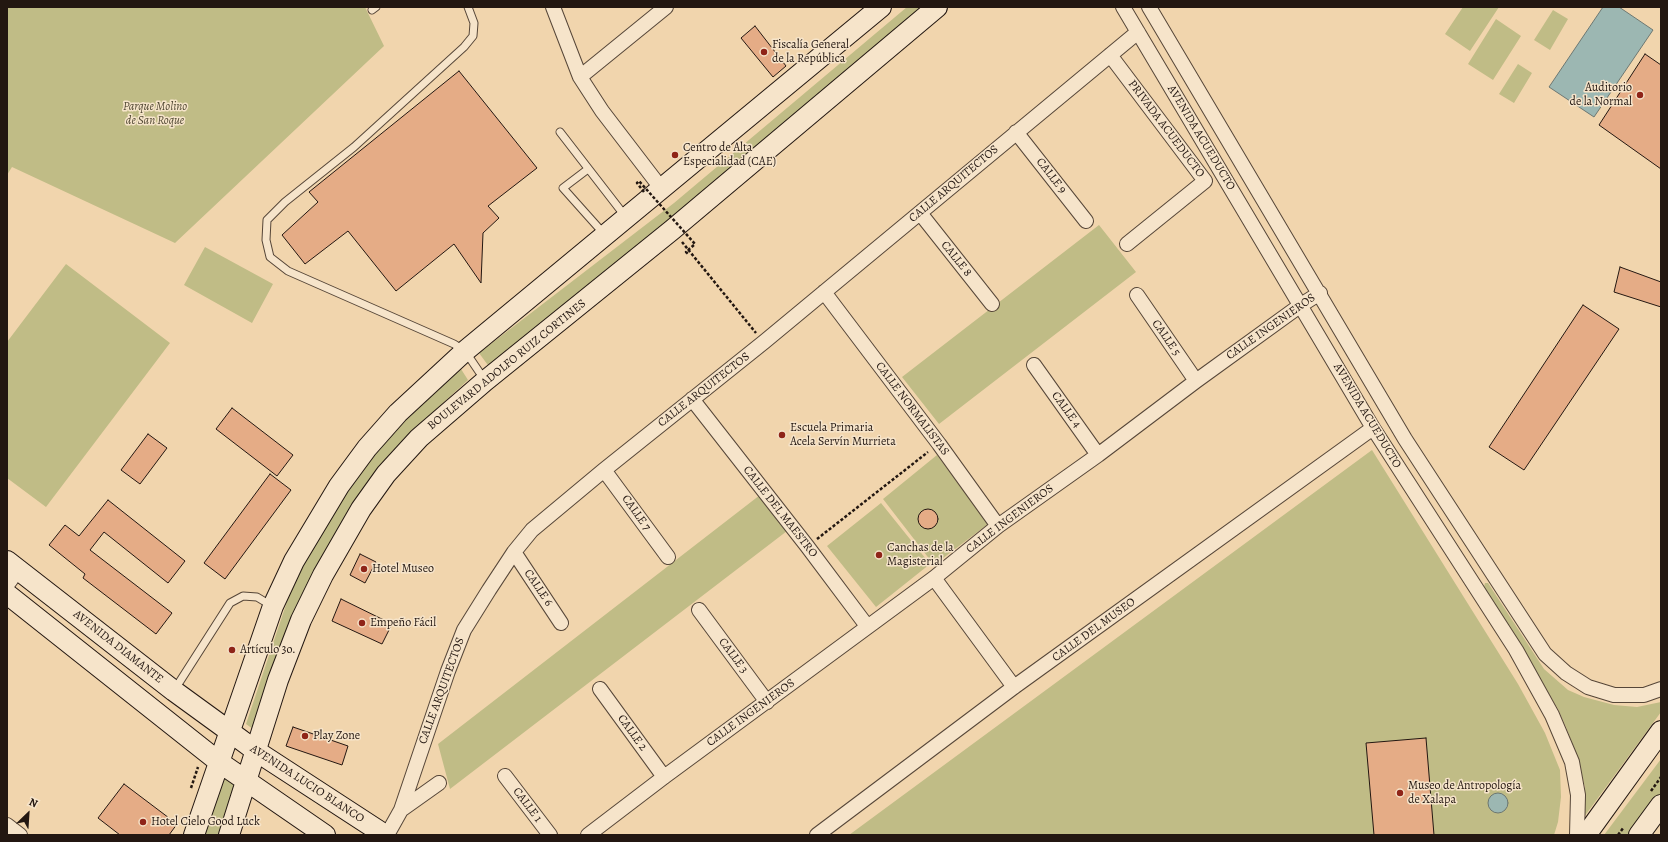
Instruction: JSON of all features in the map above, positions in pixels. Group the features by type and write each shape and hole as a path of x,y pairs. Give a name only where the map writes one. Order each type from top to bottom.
{"main road":[{"path":"194,835 273,606 294,561 339,486 367,448 398,413 465,351 626,217 652,190 881,7"},
{"name":"BOULEVARD ADOLFO RUIZ CORTINES","path":"229,835 278,680 301,620 323,575 361,509 386,474 419,438 485,381 681,233 937,7"},
{"name":"AVENIDA DIAMANTE","path":"11,572 229,732"},
{"path":"7,594 219,762 325,835"},
{"name":"AVENIDA LUCIO BLANCO","path":"229,732 386,835"},
{"path":"1586,835 1661,732"},
{"path":"1639,835 1661,805"}],"street":[{"path":"553,7 580,76 652,190"},
{"path":"580,76 666,7"},
{"name":"AVENIDA ACUEDUCTO","path":"1123,7 1373,428 1516,650 1552,715 1572,762 1578,795 1576,835"},
{"name":"AVENIDA ACUEDUCTO","path":"1149,7 1320,293 1405,439 1545,654 1566,673 1588,686 1614,694 1644,695 1661,689"},
{"name":"CALLE ARQUITECTOS","path":"386,835 401,810 448,671 464,630 488,590 514,552 532,530 604,470 764,342 1138,32"},
{"name":"PRIVADA ACUEDUCTO","path":"1110,54 1205,181 1127,244"},
{"name":"CALLE 9","path":"1016,132 1086,221"},
{"name":"CALLE 8","path":"920,213 992,304"},
{"name":"CALLE NORMALISTAS","path":"824,292 939,444 998,526"},
{"name":"CALLE INGENIEROS","path":"588,835 867,626 934,578 998,526 1098,455 1196,381 1301,305 1320,293"},
{"name":"CALLE 5","path":"1137,295 1196,381"},
{"name":"CALLE 4","path":"1034,365 1098,455"},
{"name":"CALLE DEL MAESTRO","path":"692,400 807,546 867,626"},
{"name":"CALLE DEL MUSEO","path":"817,835 1014,687 1373,428"},
{"path":"1387,451 1405,439"},
{"name":"CALLE 7","path":"604,470 668,557"},
{"name":"CALLE 6","path":"514,552 561,623"},
{"path":"1472,582 1491,570"},
{"path":"934,578 1014,687"},
{"name":"CALLE 3","path":"699,610 767,702"},
{"name":"CALLE 2","path":"600,689 664,777"},
{"name":"CALLE 1","path":"505,776 550,835"},
{"path":"401,810 439,782"},
{"path":"7,825 20,835"}],"lane":[{"path":"468,7 474,23 473,36 464,47 354,147 285,202 268,220 266,240 270,256 288,271 435,335 465,351 485,381"},
{"path":"560,132 626,217"},
{"path":"588,169 564,188 605,235"},
{"path":"174,691 230,603 243,596 257,597 273,606"}],"path":[{"path":"652,190 637,183 639,181 695,244 686,252 692,255"},
{"path":"681,233 692,255 764,342"},
{"path":"807,546 939,444"}],"green space":[{"name":"Parque Molino de San Roque","path":"7,7 365,7 384,46 175,243 12,167 7,175"},
{"path":"907,7 927,7 490,368 479,353 674,203"},
{"path":"1463,7 1499,7 1470,51 1445,34"},
{"path":"1553,10 1568,19 1550,50 1534,40"},
{"path":"1496,19 1521,36 1493,80 1468,64"},
{"path":"1518,64 1532,73 1514,103 1499,94"},
{"path":"1099,225 1136,272 939,424 902,377"},
{"path":"205,247 273,284 252,323 184,285"},
{"path":"66,264 170,343 46,507 7,478 7,342"},
{"path":"461,369 468,380 406,437 357,503 260,734 246,724 299,566 343,491 397,423"},
{"path":"1372,450 1518,684 1545,733 1560,770 1561,797 1558,822 1554,835 849,835"},
{"path":"937,455 988,524 934,565 883,499"},
{"path":"760,495 787,531 450,789 438,744"},
{"name":"Canchas de la Magisterial","path":"881,503 930,564 876,607 827,546"},
{"path":"1485,583 1488,583 1544,669 1568,690 1584,697 1614,705 1637,707 1661,702 1661,712 1584,817 1585,787 1577,756 1566,727 1558,709 1484,587"},
{"path":"1661,759 1661,797 1633,835 1604,835"},
{"path":"225,774 236,782 218,835 204,835"}],"water":[{"path":"1603,7 1619,7 1653,30 1594,117 1549,87"},
{"path":"1498,793 1505,796 1508,803 1505,810 1498,813 1491,810 1488,803 1491,796"}],"building":[{"name":"Fiscalía General de la República","path":"755,26 786,66 773,77 741,38"},
{"name":"Auditorio de la Normal","path":"1645,54 1661,65 1661,169 1599,125"},
{"path":"459,71 537,168 488,206 499,218 483,233 481,283 454,244 396,291 348,231 305,264 282,235 318,202 309,192"},
{"path":"1620,267 1661,282 1661,307 1614,292"},
{"path":"1583,305 1619,329 1524,470 1489,447"},
{"path":"232,408 293,455 277,476 216,429"},
{"path":"148,434 167,448 140,484 121,470"},
{"path":"270,474 291,490 225,579 204,563"},
{"path":"108,500 185,561 168,583 104,532 90,550 172,613 156,634 83,578 85,574 49,545 65,525 79,536"},
{"path":"928,509 935,512 938,519 935,526 928,529 921,526 918,519 921,512"},
{"path":"360,554 376,562 365,583 350,575"},
{"name":"Empeño Fácil","path":"341,599 392,624 382,644 332,621"},
{"name":"Play Zone","path":"293,727 348,746 342,765 286,746"},
{"name":"Museo de Antropología de Xalapa","path":"1426,738 1434,835 1374,835 1366,743"},
{"path":"124,784 177,824 169,835 120,835 98,818"}],"place":[{"name":"Fiscalía General de la República","path":"764,52"},
{"name":"Auditorio de la Normal","path":"1640,95"},
{"name":"Centro de Alta Especialidad (CAE)","path":"675,155"},
{"name":"Escuela Primaria Acela Servín Murrieta","path":"782,435"},
{"name":"Canchas de la Magisterial","path":"879,555"},
{"name":"Hotel Museo","path":"364,569"},
{"name":"Empeño Fácil","path":"362,623"},
{"name":"Artículo 3o.","path":"232,650"},
{"name":"Play Zone","path":"305,736"},
{"name":"Museo de Antropología de Xalapa","path":"1400,793"},
{"name":"Hotel Cielo Good Luck","path":"143,822"}]}
